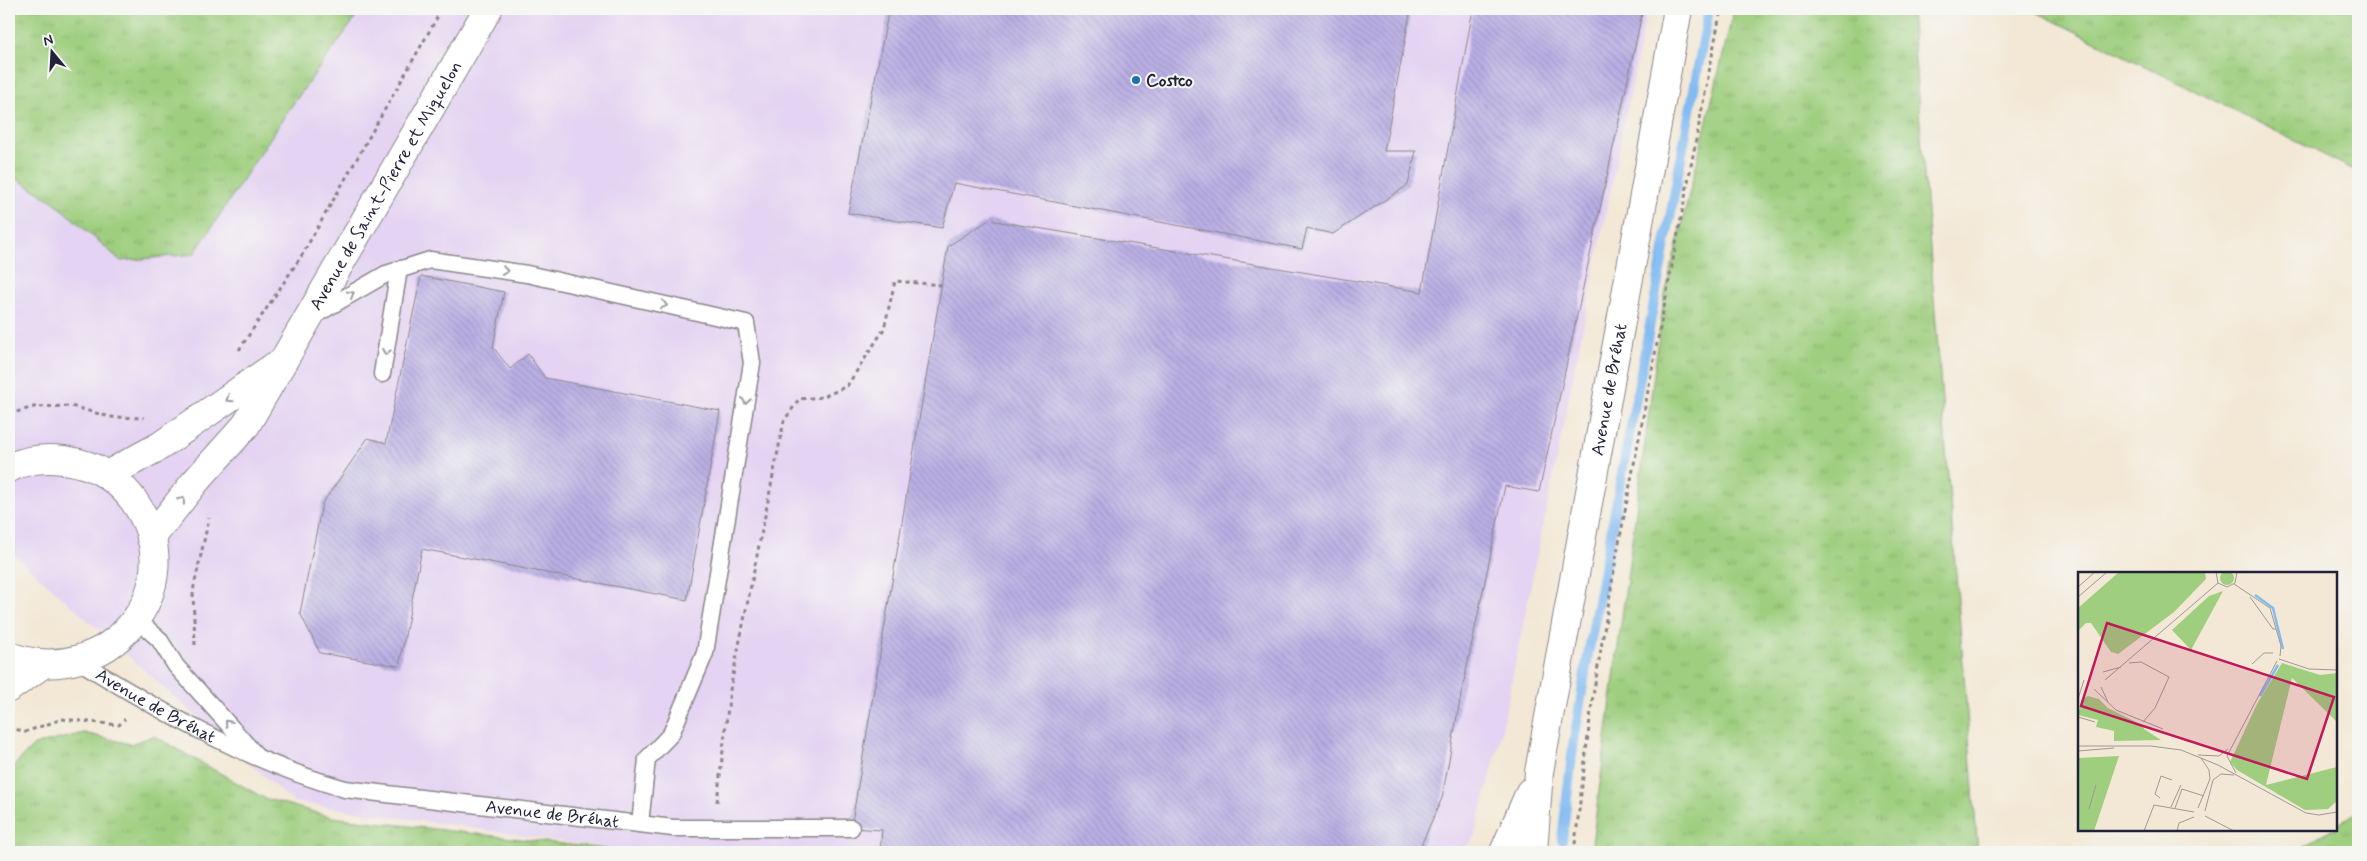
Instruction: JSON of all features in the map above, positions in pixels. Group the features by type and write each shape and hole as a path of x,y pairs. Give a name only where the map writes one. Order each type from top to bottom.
{"street":[{"name":"Avenue de Saint-Pierre et Miquelon","path":"151,538 195,482 246,425 488,9"},
{"name":"Avenue de Bréhat","path":"1533,852 1539,772 1678,9"},
{"name":"Avenue de Saint-Pierre et Miquelon","path":"107,475 160,446 283,361"},
{"path":"9,468 19,463 41,459 64,459 86,465 107,475 127,492 142,513 151,538 154,559 152,580 146,600 136,619 121,637 101,651 79,661 61,664 25,662 9,656"},
{"path":"9,688 43,664"},
{"name":"Avenue de Bréhat","path":"1504,852 1539,772"}],"lane":[{"path":"309,318 386,274 430,260 527,274 746,323 752,363 705,653 670,734 647,758 640,824"},
{"path":"382,374 400,269"},
{"name":"Avenue de Bréhat","path":"136,619 159,640 176,666 260,760"},
{"name":"Avenue de Bréhat","path":"79,661 142,700 260,760 301,777 345,789 672,828 851,828"}],"path":[{"path":"237,354 302,255 442,9"},
{"path":"1574,852 1592,702 1614,571 1720,9"},
{"path":"714,827 730,690 784,421 799,398 823,397 847,386 884,330 895,281 941,285"},
{"path":"9,414 34,407 71,406 110,417 146,418"}],"shaded area":[{"path":"9,9 1647,9 1499,744 1473,840 1459,852 634,852 293,802 12,553 9,569"}],"green space":[{"path":"9,9 362,9 290,108 194,254 121,261 54,202 9,174"},
{"path":"1734,9 1911,9 1978,852 1591,852 1664,298"},
{"path":"2030,9 2358,9 2358,172"},
{"path":"84,733 130,744 154,736 264,798 331,817 632,852 9,852 9,771 34,745"},
{"path":"2358,811 2358,852 2295,852 2328,831 2337,831 2337,825"}],"building":[{"name":"Costco","path":"889,9 1411,9 1384,151 1416,151 1408,185 1333,234 1307,228 1302,249 954,183 942,228 848,213"},
{"path":"1473,9 1643,9 1539,492 1505,486 1461,695 1442,798 1418,852 880,852 882,830 851,828 948,246 989,220 1422,292"},
{"path":"421,276 504,292 493,347 510,369 528,354 545,378 720,411 687,600 422,549 399,666 320,653 300,613 322,504 368,438 386,443"}],"waterway":[{"path":"1562,840 1573,747 1588,655 1709,9"}],"place":[{"name":"Costco","path":"1136,80"}]}
